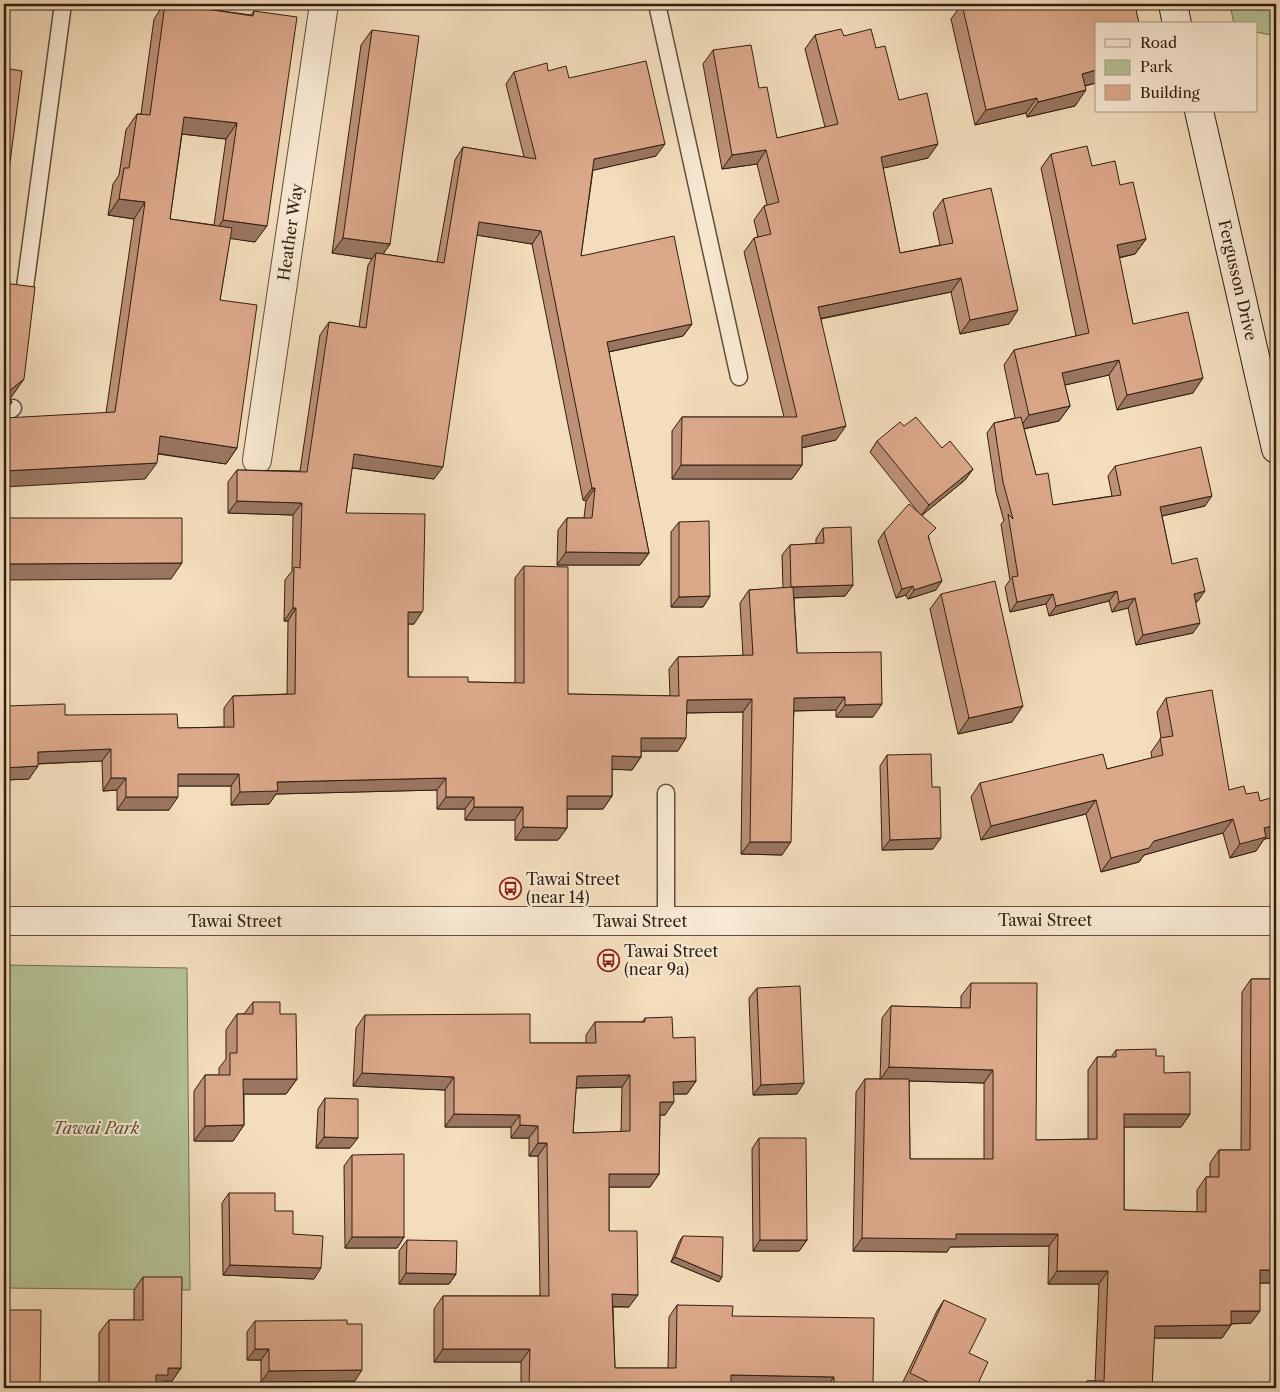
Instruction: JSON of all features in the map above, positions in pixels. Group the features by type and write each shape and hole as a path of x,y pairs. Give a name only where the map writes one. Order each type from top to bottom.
{"street":[{"name":"Heather Way","path":"256,460 324,4"},
{"path":"1173,4 1177,22"},
{"name":"Fergusson Drive","path":"1199,112 1276,449"},
{"name":"Tawai Street","path":"4,920 1276,921"}],"lane":[{"path":"25,287 63,4"},
{"path":"657,4 738,377"},
{"path":"666,794 666,920"}],"green space":[{"path":"1230,4 1276,4 1276,36 1258,32 1258,22 1234,22"},
{"name":"Tawai Park","path":"4,965 187,968 190,1290 4,1288"}],"building":[{"path":"165,4 253,16 254,11 297,17 267,226 223,220 237,123 184,117 170,219 232,228 220,300 257,305 237,448 160,436 157,463 4,471 4,418 115,412 145,202 119,199 124,168 129,168 137,114 150,115"},
{"path":"962,4 1135,4 1139,22 1095,22 1095,70 1082,74 1086,90 1038,102 1037,98 986,110"},
{"path":"841,29 844,36 871,29 876,48 885,46 899,100 927,93 938,144 881,157 900,253 953,243 943,199 991,188 1018,310 970,320 961,278 818,307 846,426 802,436 802,465 681,465 682,417 797,417 754,238 771,234 764,206 779,202 766,150 732,155 713,50 751,45 759,88 767,87 777,138 838,124 815,35"},
{"path":"372,30 419,36 390,244 343,238"},
{"path":"646,61 665,144 594,159 581,256 674,236 692,324 607,342 649,553 566,552 567,518 592,518 595,488 592,488 541,231 479,222 443,467 354,454 346,513 425,514 423,610 422,612 408,612 408,677 468,677 468,682 524,683 524,566 568,567 568,694 679,696 678,657 753,655 749,590 793,587 797,653 881,652 882,704 845,705 845,697 794,698 791,842 750,842 752,699 687,700 686,738 641,738 641,757 612,756 612,796 567,796 567,828 523,827 523,807 474,807 474,797 446,797 446,778 277,782 278,791 240,792 239,774 178,774 178,797 126,797 126,778 111,778 111,749 38,752 38,766 4,768 4,721 8,721 7,706 65,704 65,715 177,714 178,728 234,727 233,696 295,694 296,608 293,608 294,567 300,568 302,503 237,501 237,470 307,472 329,322 366,328 376,253 444,263 463,147 536,159 514,72 547,63 548,71 566,66 569,78"},
{"path":"4,68 22,71 4,208"},
{"path":"1087,146 1092,166 1115,161 1120,185 1133,182 1146,239 1117,245 1133,324 1188,312 1203,378 1127,395 1119,360 1062,373 1070,406 1029,415 1014,350 1089,333 1051,154"},
{"path":"4,283 35,287 24,379 9,391 8,397 12,402 4,402"},
{"path":"916,417 942,448 950,441 973,469 929,505 877,441 900,422 904,426"},
{"path":"1021,417 1036,475 1048,473 1053,505 1121,495 1115,466 1201,447 1212,496 1160,507 1172,564 1197,558 1205,591 1194,594 1200,623 1143,635 1135,598 1119,602 1117,591 1056,606 1053,594 1017,602 1012,577 1018,576 1008,514 1013,519 1003,482 994,423"},
{"path":"909,504 936,528 928,536 942,581 914,590 913,586 902,589 884,532"},
{"path":"4,518 182,518 182,563 4,564"},
{"path":"709,521 710,596 679,597 679,522"},
{"path":"851,527 853,585 791,587 790,545 824,543 823,528"},
{"path":"995,581 1023,706 969,718 941,594"},
{"path":"1212,690 1229,790 1244,786 1246,794 1258,792 1260,801 1274,797 1276,825 1264,828 1266,837 1240,844 1233,819 1154,841 1149,848 1111,858 1096,800 991,826 980,783 1103,754 1107,769 1163,755 1160,738 1173,736 1166,698"},
{"path":"931,754 932,787 940,787 941,838 890,840 887,755"},
{"path":"1251,979 1276,979 1276,1270 1260,1270 1260,1311 1231,1311 1231,1325 1155,1326 1152,1388 1087,1388 1087,1381 1104,1381 1108,1271 1057,1271 1058,1234 956,1234 956,1239 862,1238 865,1079 909,1079 910,1159 993,1159 993,1070 889,1067 891,1006 970,1008 971,983 1037,983 1036,1140 1097,1139 1097,1057 1116,1057 1116,1050 1156,1049 1156,1056 1164,1056 1164,1073 1190,1072 1190,1114 1124,1114 1124,1210 1206,1212 1206,1177 1219,1177 1219,1150 1250,1150"},
{"path":"800,986 804,1083 761,1085 757,988"},
{"path":"253,1002 280,1002 280,1014 296,1014 297,1079 243,1079 244,1125 205,1126 205,1075 230,1075 230,1053 237,1053 237,1014 253,1014"},
{"path":"530,1014 530,1043 596,1043 595,1022 645,1022 645,1018 672,1017 673,1038 695,1037 696,1081 673,1082 674,1102 660,1102 659,1174 609,1174 609,1231 637,1231 638,1295 612,1294 615,1368 676,1368 677,1305 733,1306 732,1316 874,1318 873,1388 834,1388 834,1377 731,1375 731,1388 529,1388 530,1349 443,1349 443,1296 549,1296 547,1143 538,1143 538,1126 520,1125 520,1115 454,1114 454,1077 362,1073 365,1015","holes":["630,1075 630,1131 573,1133 577,1076"]},
{"path":"325,1098 358,1099 358,1138 324,1137"},
{"path":"759,1138 806,1138 807,1240 760,1240"},
{"path":"404,1154 404,1237 352,1237 352,1155"},
{"path":"229,1193 275,1193 275,1211 293,1211 293,1234 323,1236 321,1268 230,1265"},
{"path":"683,1236 723,1237 722,1277 675,1257"},
{"path":"407,1240 457,1241 456,1274 406,1273"},
{"path":"143,1277 182,1277 181,1368 168,1368 168,1375 156,1375 156,1388 109,1388 109,1320 143,1320"},
{"path":"944,1300 986,1319 969,1353 988,1362 976,1388 941,1388 910,1373"},
{"path":"4,1310 41,1310 40,1388 8,1388 8,1371 4,1371"},
{"path":"347,1320 347,1324 362,1324 362,1370 269,1371 269,1349 255,1349 255,1321"}],"place":[{"name":"Tawai Street (near 14)","path":"510,888"},
{"name":"Tawai Street (near 9a)","path":"608,960"}]}
